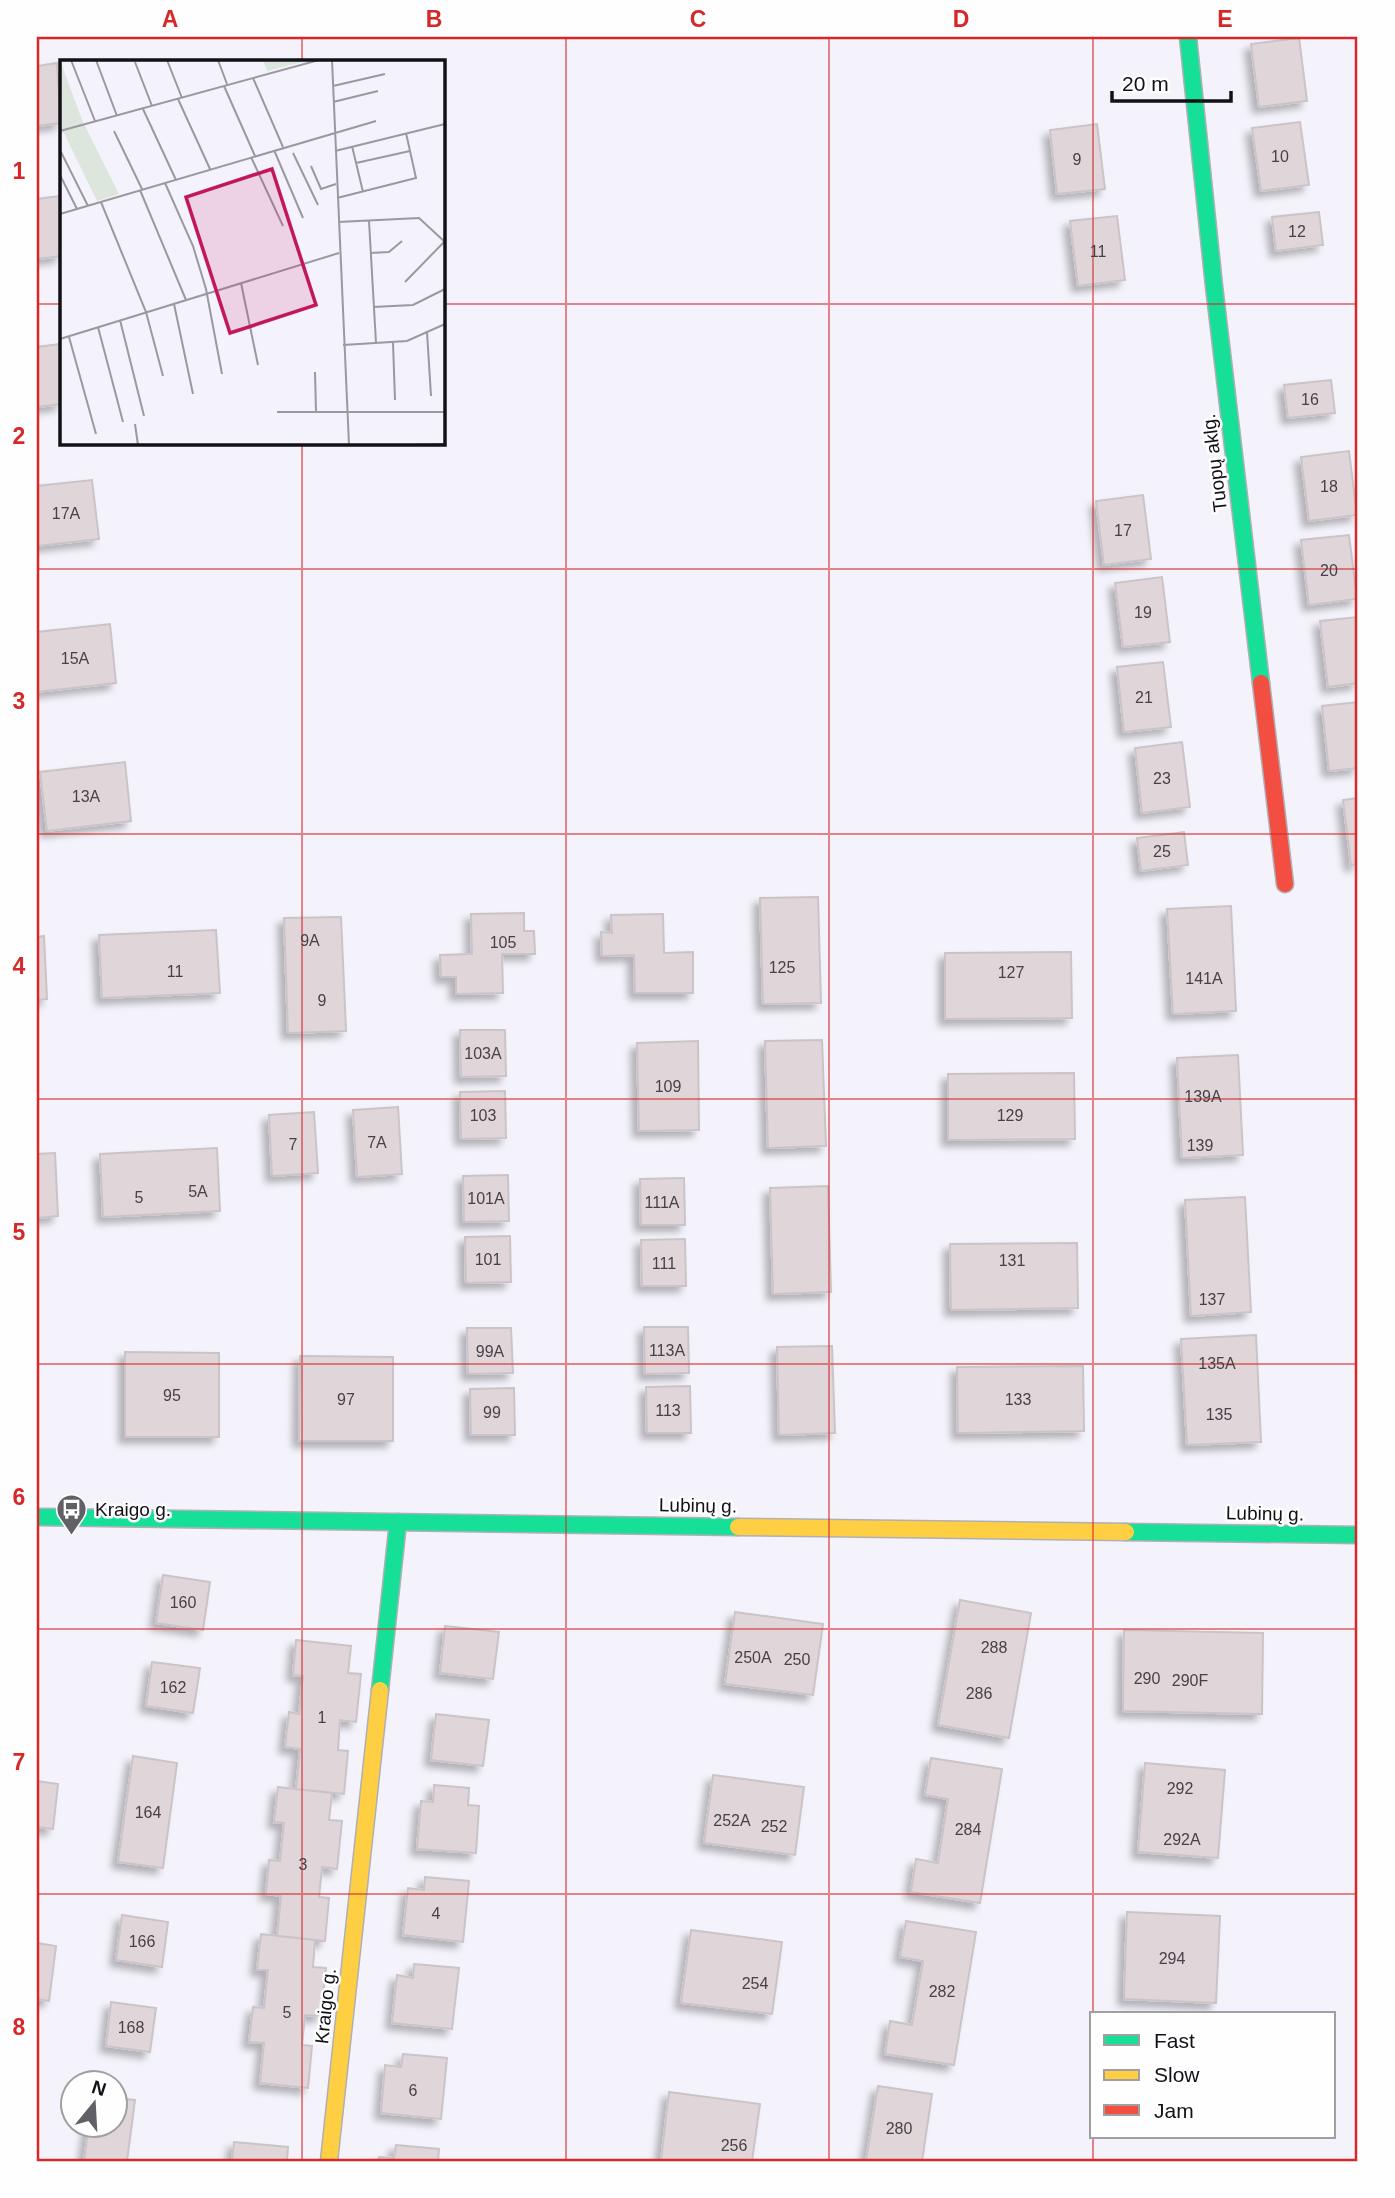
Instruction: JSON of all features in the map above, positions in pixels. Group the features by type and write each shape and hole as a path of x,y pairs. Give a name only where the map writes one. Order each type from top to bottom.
{"street":[{"name":"Tuopų aklg.","path":"1188,37 1214,286 1285,884"},
{"name":"Lubinų g.","path":"37,1517 1358,1535"},
{"name":"Kraigo g.","path":"329,2161 398,1522"}],"building":[{"path":"1299,38 1307,101 1259,107 1251,44"},
{"path":"57,63 60,123 37,126 37,66"},
{"path":"1300,122 1309,185 1261,191 1252,128"},
{"path":"1097,124 1105,189 1057,194 1050,130"},
{"path":"60,196 60,256 37,259 37,199"},
{"path":"1319,212 1323,245 1276,251 1272,217"},
{"path":"1117,216 1125,280 1078,286 1070,221"},
{"path":"60,344 60,404 37,407 37,347"},
{"path":"1331,380 1335,413 1288,418 1284,385"},
{"path":"1349,451 1357,515 1309,521 1301,457"},
{"path":"92,480 99,539 37,546 37,486"},
{"path":"1143,495 1151,559 1104,565 1096,501"},
{"path":"1349,535 1357,599 1309,605 1301,540"},
{"path":"1162,577 1170,642 1123,647 1115,583"},
{"path":"1358,617 1358,683 1328,687 1320,621"},
{"path":"110,624 116,683 37,692 37,632"},
{"path":"1163,662 1171,727 1124,732 1117,667"},
{"path":"1358,702 1358,768 1329,771 1322,706"},
{"path":"1182,742 1190,807 1142,813 1135,748"},
{"path":"125,762 131,821 47,831 40,772"},
{"path":"1358,798 1358,864 1351,865 1343,800"},
{"path":"1184,832 1188,865 1141,871 1137,838"},
{"path":"818,897 821,1003 763,1004 760,898"},
{"path":"1231,906 1236,1011 1173,1014 1167,909"},
{"path":"524,913 524,931 534,931 535,954 502,954 503,993 456,994 456,977 441,977 440,955 472,954 471,914"},
{"path":"663,914 664,953 693,952 693,993 635,993 634,955 602,956 601,932 612,933 611,915"},
{"path":"341,917 346,1031 288,1033 284,918"},
{"path":"216,930 220,993 102,998 99,935"},
{"path":"44,936 47,999 37,1000 37,937"},
{"path":"1071,952 1072,1018 945,1019 945,953"},
{"path":"460,1030 505,1030 506,1076 461,1077"},
{"path":"822,1040 826,1146 768,1148 765,1041"},
{"path":"698,1041 699,1130 639,1131 637,1043"},
{"path":"1238,1055 1243,1155 1182,1158 1177,1058"},
{"path":"1074,1073 1075,1139 948,1140 948,1074"},
{"path":"505,1091 506,1138 461,1139 460,1092"},
{"path":"398,1107 402,1174 357,1177 353,1110"},
{"path":"314,1112 318,1173 272,1176 269,1115"},
{"path":"217,1148 220,1211 103,1217 100,1154"},
{"path":"55,1153 58,1216 37,1218 37,1154"},
{"path":"508,1175 509,1221 464,1222 463,1176"},
{"path":"684,1178 685,1225 641,1225 640,1179"},
{"path":"828,1186 831,1292 773,1294 770,1188"},
{"path":"1245,1197 1251,1312 1191,1316 1185,1200"},
{"path":"510,1236 511,1282 466,1283 465,1237"},
{"path":"685,1239 686,1286 642,1286 641,1240"},
{"path":"1077,1243 1078,1308 951,1310 950,1244"},
{"path":"644,1327 688,1327 689,1373 645,1374"},
{"path":"467,1328 511,1328 513,1373 468,1374"},
{"path":"1256,1335 1261,1442 1187,1445 1181,1339"},
{"path":"832,1346 835,1433 779,1435 777,1347"},
{"path":"125,1352 219,1353 219,1437 125,1437"},
{"path":"300,1356 393,1357 393,1441 299,1441"},
{"path":"1083,1366 1084,1431 958,1433 957,1367"},
{"path":"690,1386 691,1433 647,1433 646,1387"},
{"path":"514,1388 515,1435 471,1435 470,1389"},
{"path":"163,1575 210,1582 203,1630 156,1623"},
{"path":"960,1600 1031,1613 1009,1738 938,1725"},
{"path":"735,1612 823,1624 813,1695 725,1684"},
{"path":"445,1626 499,1632 493,1679 440,1673"},
{"path":"1124,1630 1263,1633 1262,1714 1123,1711"},
{"path":"296,1640 351,1646 348,1673 361,1674 356,1722 340,1720 338,1750 348,1751 344,1794 296,1789 300,1749 285,1747 289,1712 299,1714 303,1676 293,1675"},
{"path":"152,1662 200,1668 193,1713 146,1706"},
{"path":"436,1714 489,1720 483,1766 431,1760"},
{"path":"133,1756 177,1763 163,1868 118,1862"},
{"path":"931,1758 1002,1769 980,1903 911,1892 916,1859 938,1863 948,1799 925,1795"},
{"path":"1145,1763 1225,1770 1218,1858 1138,1852"},
{"path":"713,1775 804,1787 795,1855 704,1843"},
{"path":"37,1781 58,1784 53,1829 37,1827"},
{"path":"434,1785 469,1788 468,1805 479,1806 476,1853 417,1849 421,1801 433,1802"},
{"path":"278,1787 332,1793 329,1820 342,1821 337,1869 322,1867 319,1897 329,1898 325,1941 277,1936 281,1896 266,1894 269,1860 280,1861 284,1823 274,1822"},
{"path":"425,1877 469,1881 463,1942 403,1935 408,1888 424,1890"},
{"path":"1127,1912 1220,1916 1216,2003 1124,1999"},
{"path":"122,1915 168,1922 162,1967 116,1960"},
{"path":"906,1921 976,1932 954,2065 885,2054 890,2021 912,2025 923,1961 900,1957"},
{"path":"691,1930 782,1942 772,2014 681,2003"},
{"path":"261,1934 315,1940 313,1967 326,1968 321,2016 305,2015 302,2045 312,2046 308,2088 260,2083 264,2043 249,2042 253,2007 264,2008 268,1970 257,1970"},
{"path":"37,1943 56,1946 49,2001 37,1999"},
{"path":"414,1964 459,1968 452,2029 392,2023 397,1975 413,1978"},
{"path":"111,2002 156,2008 150,2052 106,2046"},
{"path":"403,2054 447,2058 441,2119 381,2113 385,2065 401,2067"},
{"path":"878,2086 932,2094 922,2161 866,2161"},
{"path":"669,2092 760,2104 752,2161 661,2161"},
{"path":"130,2099 135,2100 127,2161 84,2161 87,2138 130,2138"},
{"path":"234,2142 288,2147 287,2161 232,2161"},
{"path":"396,2145 439,2149 438,2161 378,2161 379,2157 394,2158"}],"traffic: fast":[{"path":"1188,37 1214,286 1261,683"},
{"path":"37,1517 738,1527"},
{"path":"380,1690 398,1522"},
{"path":"1126,1532 1358,1535"}],"traffic: slow":[{"path":"738,1527 1126,1532"},
{"path":"329,2161 380,1690"}],"traffic: jam":[{"path":"1261,683 1285,884"}],"place":[{"name":"Kraigo g.","path":"72,1536"}]}
